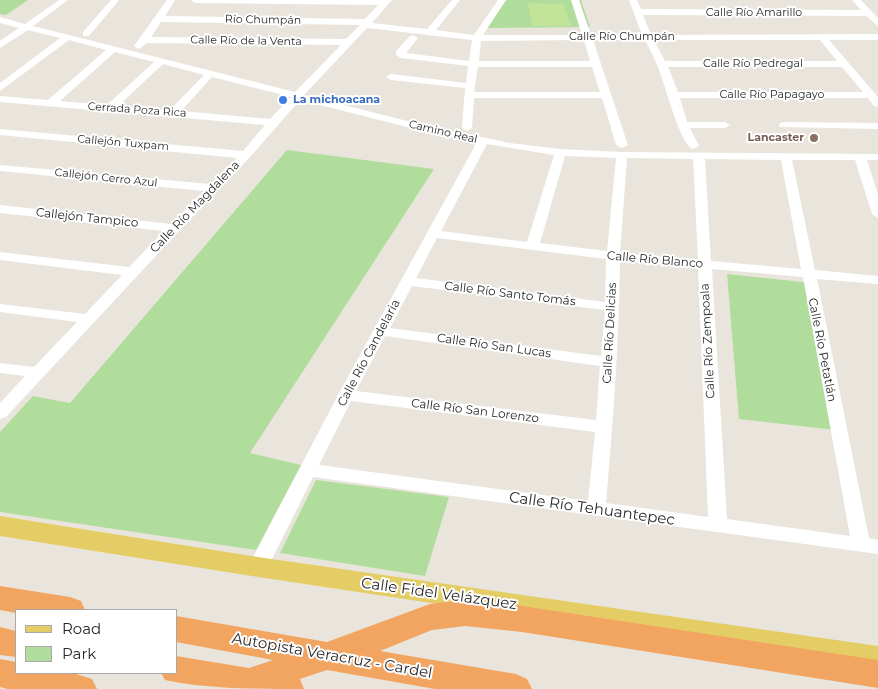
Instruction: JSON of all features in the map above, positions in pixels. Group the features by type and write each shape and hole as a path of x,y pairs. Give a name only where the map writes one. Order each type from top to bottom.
{"highway":[{"path":"0,598 64,609"},
{"path":"230,689 367,642 430,617 464,613 522,619 878,674"},
{"name":"Autopista Veracruz - Cardel","path":"178,629 516,689"},
{"path":"0,641 15,644"},
{"path":"178,670 288,689"},
{"path":"0,673 81,689"}],"main road":[{"name":"Calle Fidel Velázquez","path":"0,526 258,567 878,658"}],"street":[{"path":"0,45 64,0"},
{"path":"86,34 115,0"},
{"path":"138,47 171,0"},
{"path":"195,0 387,1"},
{"path":"430,32 456,0"},
{"path":"467,128 469,91 477,38 502,0"},
{"name":"Calle Río Delicias","path":"575,0 622,150 613,256 612,307 604,428 596,510"},
{"path":"634,0 647,36 662,64 683,125 696,150"},
{"path":"856,0 878,23"},
{"name":"Calle Río Magdalena","path":"0,413 212,188 246,155 273,122 387,1"},
{"name":"Calle Río Amarillo","path":"639,12 869,13"},
{"name":"Río Chumpán","path":"158,19 367,23"},
{"name":"Camino Real","path":"0,20 86,34 423,128 484,141 560,152 696,150 878,157"},
{"name":"Calle Río Chumpán","path":"367,23 477,38 647,36 878,37"},
{"name":"Camino Real","path":"28,24 66,38 113,50 138,47 161,62 210,74 467,128 622,150"},
{"path":"822,37 878,104"},
{"path":"0,88 66,38"},
{"path":"413,38 401,51 401,55 473,64 596,64"},
{"name":"Calle Río de la Venta","path":"138,47 348,42"},
{"path":"50,104 113,50"},
{"path":"110,108 161,62"},
{"name":"Calle Río Pedregal","path":"662,64 844,64"},
{"path":"173,113 210,74"},
{"path":"391,77 469,91 606,95"},
{"name":"Calle Río Papagayo","path":"674,95 870,95"},
{"name":"Cerrada Poza Rica","path":"0,99 273,122"},
{"path":"423,128 432,120"},
{"path":"683,125 725,125"},
{"path":"784,125 878,126"},
{"name":"Callejón Tuxpam","path":"0,132 246,155"},
{"name":"Calle Río Candelaria","path":"258,567 346,395 484,141"},
{"name":"Camino Real","path":"795,153 878,147"},
{"name":"Calle Río Zempoala","path":"696,150 718,526"},
{"path":"532,247 560,152"},
{"name":"Calle Río Petatlán","path":"795,153 807,273 869,546"},
{"path":"860,157 878,214"},
{"name":"Callejón Cerro Azul","path":"0,168 212,188"},
{"name":"Callejón Tampico","path":"0,209 174,228"},
{"name":"Calle Río Blanco","path":"434,234 613,256 878,280"},
{"path":"0,256 134,272"},
{"name":"Calle Río Santo Tomás","path":"407,281 612,307"},
{"path":"0,308 90,319"},
{"name":"Calle Río San Lucas","path":"381,331 608,362"},
{"path":"0,368 39,373"},
{"name":"Calle Río San Lorenzo","path":"346,395 604,428"},
{"name":"Calle Río Tehuantepec","path":"307,470 869,546"}],"green space":[{"path":"0,0 28,0 6,15 0,14"},
{"path":"506,0 581,0 590,27 486,28"},
{"path":"528,3 564,4 571,26 532,26"},
{"path":"287,150 434,169 250,453 301,465 256,550 0,512 0,432 33,396 70,403"},
{"path":"727,274 812,283 844,431 739,419"},
{"path":"316,480 449,497 425,576 280,553"}],"place":[{"name":"La michoacana","path":"283,100"},
{"name":"Lancaster","path":"814,138"}]}
